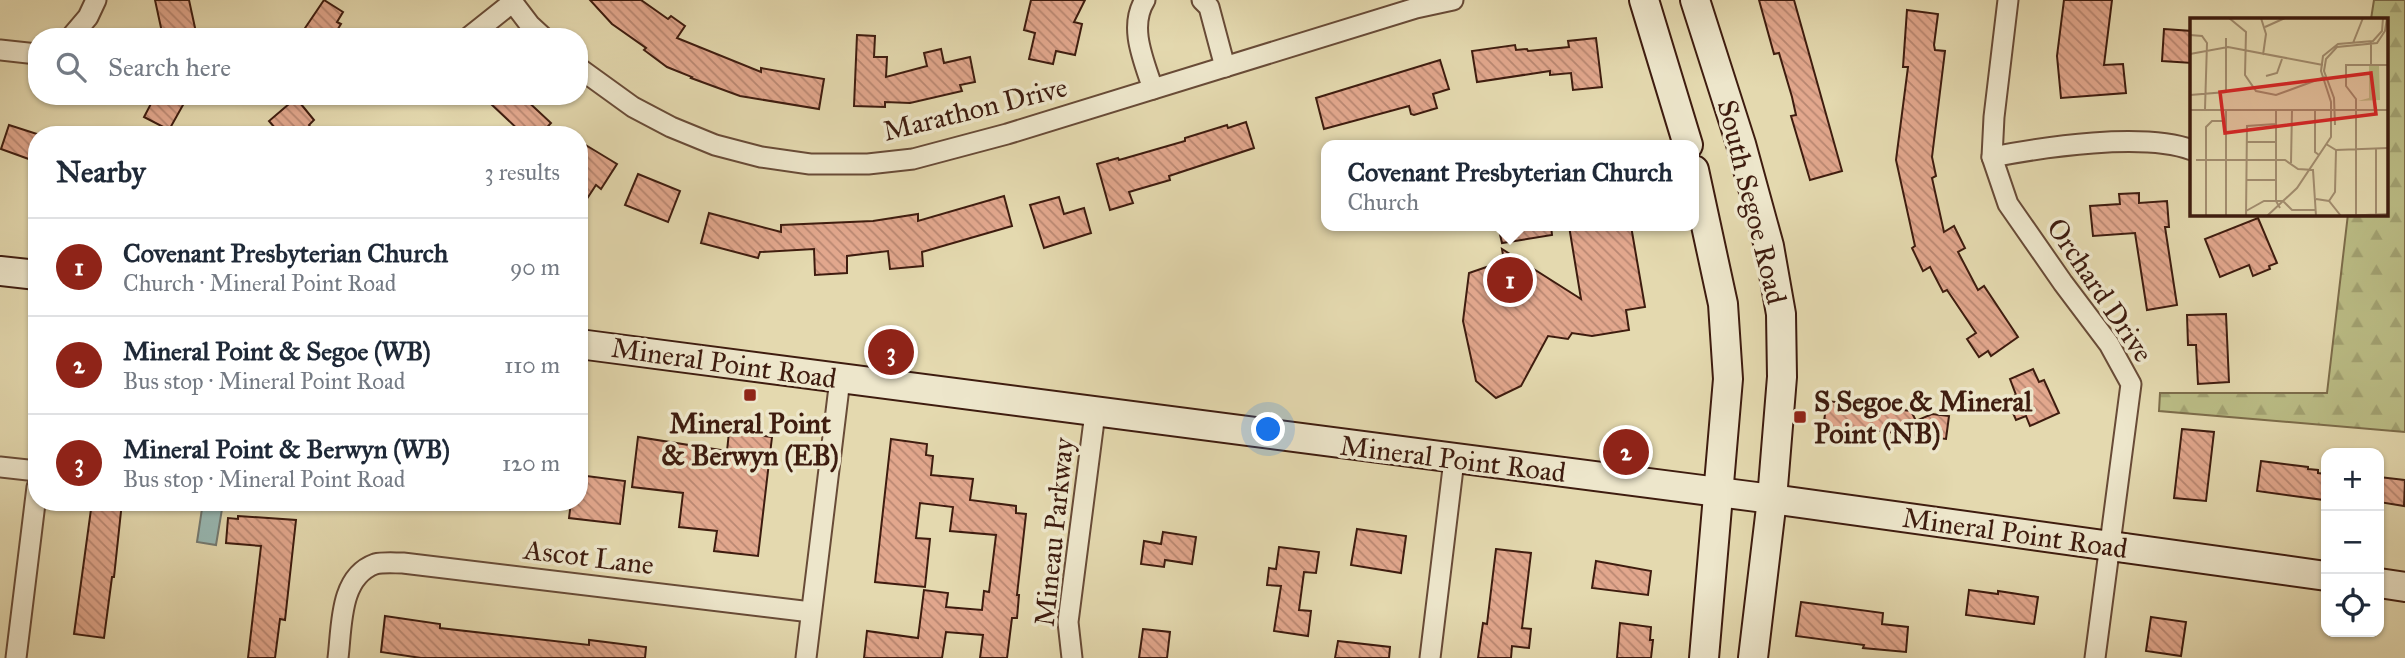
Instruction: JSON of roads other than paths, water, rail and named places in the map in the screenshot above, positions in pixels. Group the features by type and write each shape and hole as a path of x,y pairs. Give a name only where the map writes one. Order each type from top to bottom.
{"main road":[{"name":"South Segoe Road","path":"1644,0 1686,140"},
{"name":"South Segoe Road","path":"1695,0 1741,144 1769,246 1781,314 1782,377 1772,499 1753,658"},
{"name":"South Segoe Road","path":"1699,193 1723,304 1728,379 1704,658"},
{"path":"0,271 28,274"},
{"name":"Mineral Point Road","path":"588,345 1454,460 1772,499 2321,575"},
{"path":"2384,584 2405,587"}],"street":[{"path":"79,28 88,17 96,0"},
{"path":"1145,0 1137,18 1137,27 1153,89"},
{"path":"1202,0 1209,7 1225,66"},
{"name":"Marathon Drive","path":"588,74 633,107 671,127 715,145 761,157 810,164 868,164 913,159 1007,134 1416,8 1453,0"},
{"name":"Orchard Drive","path":"2008,0 1994,117 1993,157 2008,204 2109,344 2131,384 2095,658"},
{"path":"480,28 512,1 533,28"},
{"path":"0,50 28,53"},
{"path":"1993,157 2108,143 2173,143 2190,149"},
{"path":"806,658 840,379"},
{"name":"Mineau Parkway","path":"1072,658 1068,622 1095,413"},
{"path":"1430,658 1454,460"},
{"path":"0,467 28,470"},
{"path":"16,658 34,511"},
{"name":"Ascot Lane","path":"338,658 350,586 362,571 377,564 403,563 811,612"}],"water":[{"path":"202,511 222,511 216,545 197,542"}],"place":[{"name":"Covenant Presbyterian Church","path":"1510,280"},
{"name":"Mineral Point & Berwyn (WB)","path":"891,352"},
{"name":"Mineral Point & Berwyn (EB)","path":"750,395"},
{"name":"S Segoe & Mineral Point (NB)","path":"1800,417"},
{"name":"Mineral Point & Segoe (WB)","path":"1626,452"}]}
